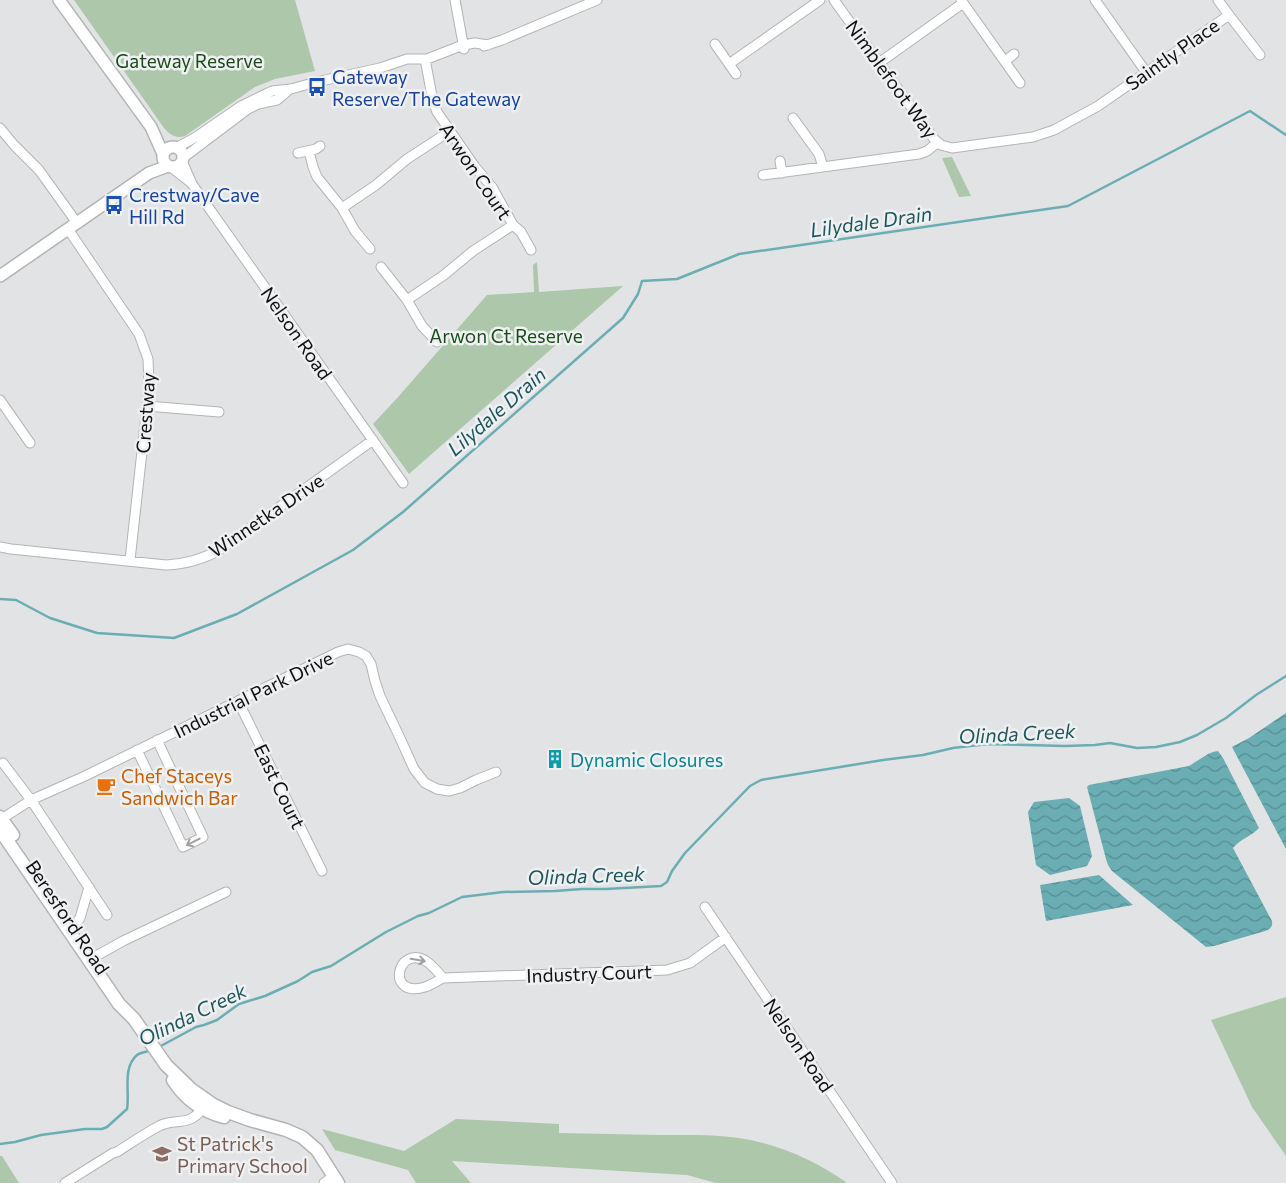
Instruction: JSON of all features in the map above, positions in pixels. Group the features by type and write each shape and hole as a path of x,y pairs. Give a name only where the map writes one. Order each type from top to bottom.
{"main road":[{"name":"Beresford Road","path":"0,821 92,958 119,1004 134,1019 162,1060 178,1088 190,1101 204,1104 216,1115 250,1120 286,1130 302,1137 317,1150 332,1181"}],"street":[{"name":"Nelson Road","path":"59,0 192,184 403,483"},
{"path":"455,0 464,47"},
{"path":"0,276 248,102 272,91 291,89 393,64 425,61 464,47 477,48 488,45 597,0"},
{"path":"729,64 820,0"},
{"name":"Nimblefoot Way","path":"834,0 937,143 946,147 952,148 1032,137 1054,130 1098,106"},
{"path":"1094,0 1146,72"},
{"path":"1218,0 1229,15"},
{"path":"879,63 962,2 1020,83"},
{"name":"Saintly Place","path":"1098,106 1229,15 1260,55"},
{"path":"715,44 736,74"},
{"path":"1005,61 1014,54"},
{"name":"Arwon Court","path":"425,61 435,106 440,117 475,167 492,187 513,225 521,232 531,250"},
{"path":"793,118 821,158 823,167"},
{"path":"802,131 810,125"},
{"name":"Crestway","path":"0,128 39,170 139,334 148,359 147,406 130,560"},
{"path":"342,208 376,185 407,159 450,131"},
{"path":"763,175 919,154 927,151 937,143"},
{"path":"298,153 316,149 320,146"},
{"path":"309,151 317,176 342,208 355,231 370,249"},
{"path":"780,162 782,172"},
{"name":"Arwon Court","path":"407,300 444,275 466,256 513,225"},
{"path":"381,267 407,300 422,326 437,342"},
{"path":"0,400 30,443"},
{"path":"147,406 219,412"},
{"name":"Winnetka Drive","path":"0,547 166,565 178,565 199,560 260,521 373,440"},
{"name":"Industrial Park Drive","path":"0,821 31,800 338,652 348,649 366,656 371,664 380,696 414,769 425,783 437,789 449,791 496,772"},
{"name":"East Court","path":"238,700 322,871"},
{"path":"137,750 183,847 203,837 157,740"},
{"path":"3,763 31,800 107,916"},
{"path":"72,928 80,918 89,887"},
{"path":"92,958 123,941 226,892"},
{"name":"Nelson Road","path":"705,907 892,1183"},
{"name":"Industry Court","path":"443,978 426,961 416,958 408,959 399,969 402,984 410,988 426,987 443,978 667,970 690,963 726,937"},
{"path":"65,1183 160,1125 191,1119 198,1114 204,1104"}],"green space":[{"name":"Gateway Reserve","path":"74,0 295,0 315,71 275,79 255,87 185,136 176,137 164,128"},
{"path":"952,157 971,196 959,197 942,158"},
{"name":"Arwon Ct Reserve","path":"537,262 539,292 623,286 409,474 373,424 487,295 534,292 533,265"},
{"path":"1286,997 1286,1156 1252,1107 1211,1020"},
{"path":"456,1119 559,1124 559,1133 699,1135 739,1138 768,1144 796,1154 822,1167 847,1183 716,1183 687,1175 452,1161 471,1183 416,1183 408,1170 335,1150 322,1129 404,1151"},
{"path":"0,1156 2,1156 19,1183 0,1183"}],"water":[{"path":"1286,713 1286,849 1232,747"},
{"path":"1218,751 1259,828 1233,848 1272,921 1272,925 1271,928 1265,931 1206,947 1112,871 1106,859 1087,787 1089,785 1189,766 1208,754"},
{"path":"1069,798 1080,806 1092,856 1087,866 1050,875 1036,865 1028,812 1034,802"},
{"path":"1099,875 1133,905 1046,921 1040,885"}],"waterway":[{"name":"Lilydale Drain","path":"0,599 16,600 50,618 97,633 174,638 237,614 353,550 403,512 623,318 638,294 642,281 677,279 739,254 1068,206 1250,111 1286,135"},
{"name":"Olinda Creek","path":"159,1047 196,1027 217,1020 239,1004 265,996 298,981 312,972 331,966 386,932 462,897 503,892 661,886 667,882 672,871 685,853 750,786 761,780 923,755 953,748 988,744 1065,746 1110,743 1137,748 1156,747 1180,742 1197,735 1226,718 1256,695 1286,676"},
{"name":"Olinda Creek","path":"0,1144 41,1135 107,1127 127,1109 128,1073 132,1060 137,1055 152,1050"}],"place":[{"name":"Gateway Reserve/The Gateway","path":"317,87"},
{"name":"Crestway/Cave Hill Rd","path":"114,205"},
{"name":"Dynamic Closures","path":"555,759"},
{"name":"Chef Staceys Sandwich Bar","path":"106,786"},
{"name":"St Patrick's Primary School","path":"162,1154"}]}
